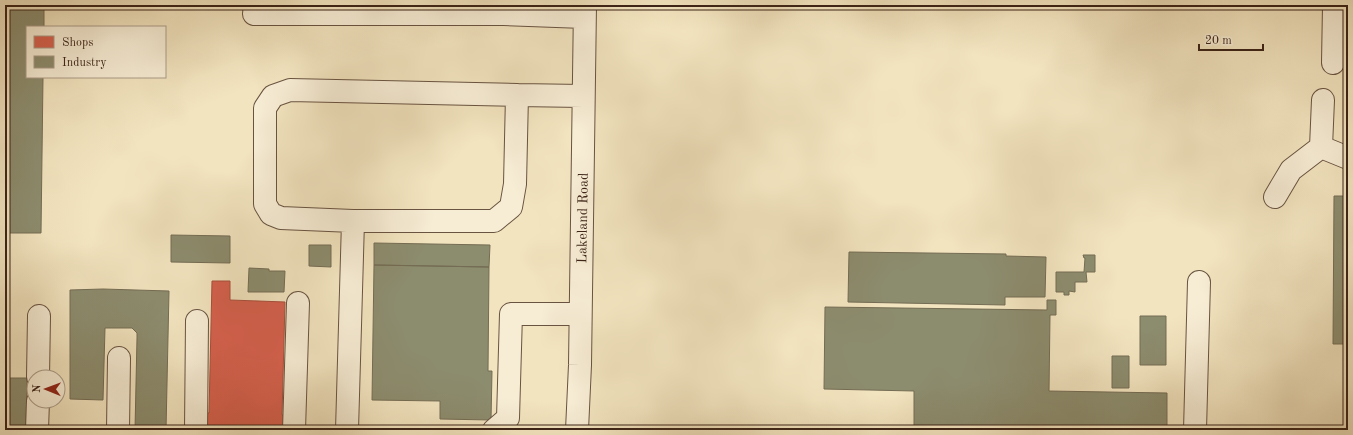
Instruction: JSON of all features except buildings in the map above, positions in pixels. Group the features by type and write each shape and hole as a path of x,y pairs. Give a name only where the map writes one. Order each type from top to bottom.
{"street":[{"path":"255,5 254,14 504,14 584,11"},
{"path":"1333,63 1334,5"},
{"name":"Lakeland Road","path":"578,430 584,11"},
{"path":"517,95 515,184 511,207 494,221 353,221 281,218 271,214 265,204 265,108 273,96 290,90 583,96"},
{"path":"1275,197 1291,170 1320,147 1323,100"},
{"path":"1320,147 1348,158"},
{"path":"347,430 353,221"},
{"path":"1196,430 1199,282"},
{"path":"294,430 298,303"},
{"path":"494,430 508,418 511,314 580,314"},
{"path":"38,369 39,316"},
{"path":"196,430 198,321"},
{"path":"118,430 119,358"},
{"path":"37,430 38,409"}]}
